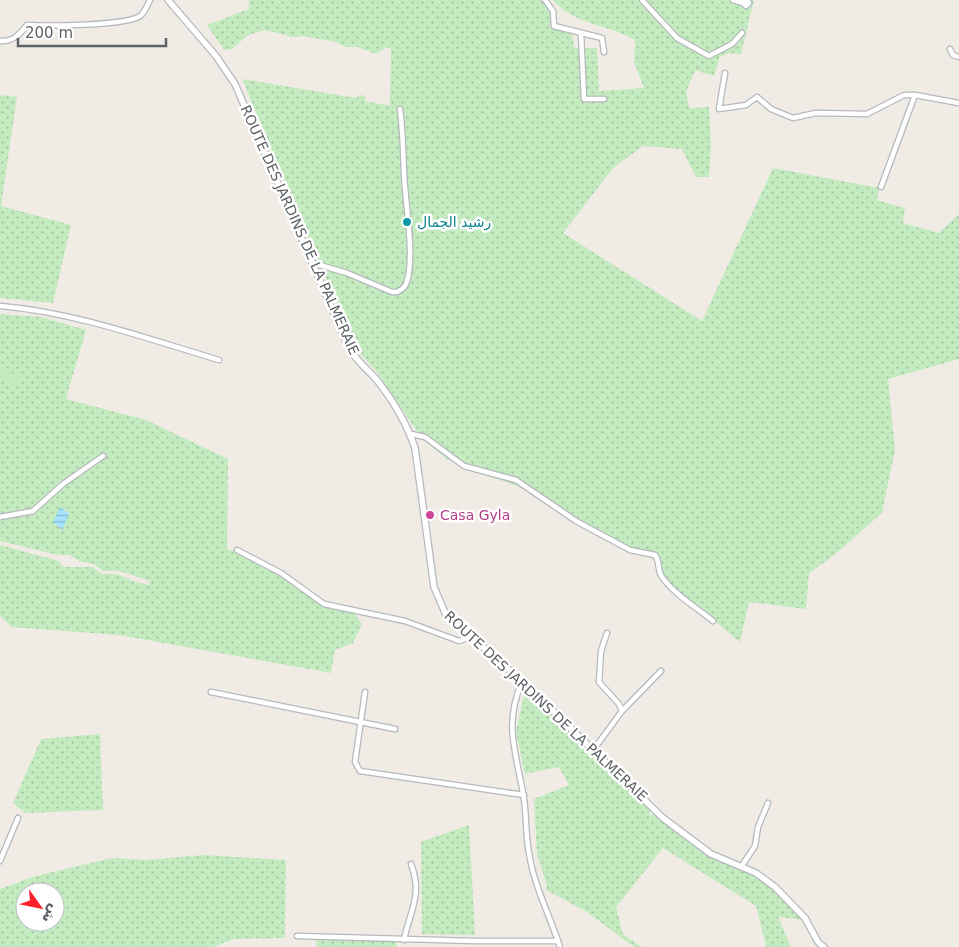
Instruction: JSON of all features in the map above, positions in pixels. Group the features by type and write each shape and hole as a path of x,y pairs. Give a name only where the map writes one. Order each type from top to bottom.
{"street":[{"path":"0,41 6,42 18,36 27,25 84,25 135,18 143,12 150,0"},
{"name":"ROUTE DES JARDINS DE LA PALMERAIE","path":"168,0 216,56 235,84 352,354 381,385 411,434 415,448 434,587 446,615 522,681 676,829 711,854 763,877 787,898 805,918 818,942 824,947"},
{"path":"545,0 553,11 554,26 602,38 604,52"},
{"path":"642,0 677,38 708,56 732,44 742,33"},
{"path":"733,0 745,1"},
{"path":"581,33 584,99 604,98"},
{"path":"950,49 953,55 959,57"},
{"path":"725,73 719,109 746,105 757,98 771,109 790,118 816,113 867,114 900,96 915,94 959,103"},
{"path":"881,187 915,94"},
{"path":"313,263 347,273 392,292 398,292 406,284 409,270 408,212 404,174 404,141 400,109"},
{"path":"0,306 33,309 219,360"},
{"path":"411,434 425,437 464,466 516,480 576,521 630,550 655,555 658,560 658,570 664,580 713,621"},
{"path":"0,517 34,511 63,484 103,456"},
{"path":"237,550 281,573 324,604 405,621 460,641 471,637"},
{"path":"607,633 601,651 599,682 619,704 622,711"},
{"path":"594,749 622,711 661,671"},
{"path":"522,681 512,715 511,726 524,795 531,866 560,947"},
{"path":"211,692 361,724 395,729"},
{"path":"365,692 355,762 360,771 524,795"},
{"path":"741,867 755,846 758,827 768,803"},
{"path":"0,861 18,818"},
{"path":"404,940 416,898 416,877 411,864"},
{"path":"297,936 404,940 558,941"},
{"path":"420,940 420,947"}],"green space":[{"path":"249,0 541,0 553,14 550,27 571,29 574,48 597,48 599,91 644,88 634,62 635,40 571,15 553,0 754,0 741,54 729,53 720,57 714,76 695,70 686,92 689,108 709,107 711,146 709,177 696,177 682,149 643,146 613,168 563,233 702,321 773,168 879,188 877,200 905,208 903,223 939,233 959,214 959,359 888,379 895,450 882,513 833,556 809,573 806,609 749,602 740,642 658,574 656,561 569,519 523,488 470,470 447,459 423,440 376,371 355,348 242,79 356,98 360,95 366,96 365,101 390,106 391,49 386,47 376,54 357,47 345,47 336,42 302,36 293,37 265,30 248,35 232,49 224,50 207,25 249,9"},
{"path":"0,95 17,97 1,206 71,225 53,303 0,298"},
{"path":"0,314 41,317 86,330 66,399 146,420 228,459 227,549 251,558 282,576 318,604 354,613 362,624 353,643 335,650 331,673 119,635 11,627 0,615 0,545 59,561 63,567 92,567 102,574 118,574 132,581 149,585 150,581 119,571 103,571 94,564 79,561 70,555 58,555 0,541"},
{"path":"0,370 19,376 16,385 0,381"},
{"path":"525,691 631,787 651,809 649,814 651,816 654,812 664,823 707,856 762,879 805,920 778,917 791,947 765,947 756,906 663,848 616,907 623,935 642,947 634,947 587,912 546,890 547,886 537,854 534,799 569,785 559,767 525,774 516,732"},
{"path":"100,734 103,810 25,813 13,803 41,739"},
{"path":"469,825 475,935 422,934 421,842"},
{"path":"203,855 286,860 285,938 234,939 213,947 0,947 0,889 15,883 15,932 65,932 65,882 19,882 32,877 112,858 147,860"},
{"path":"316,939 396,941 397,947 317,947"}],"water":[{"path":"60,507 69,514 62,530 53,522"}],"place":[{"name":"رشيد الجمال","path":"407,222"},
{"name":"Casa Gyla","path":"430,515"}]}
